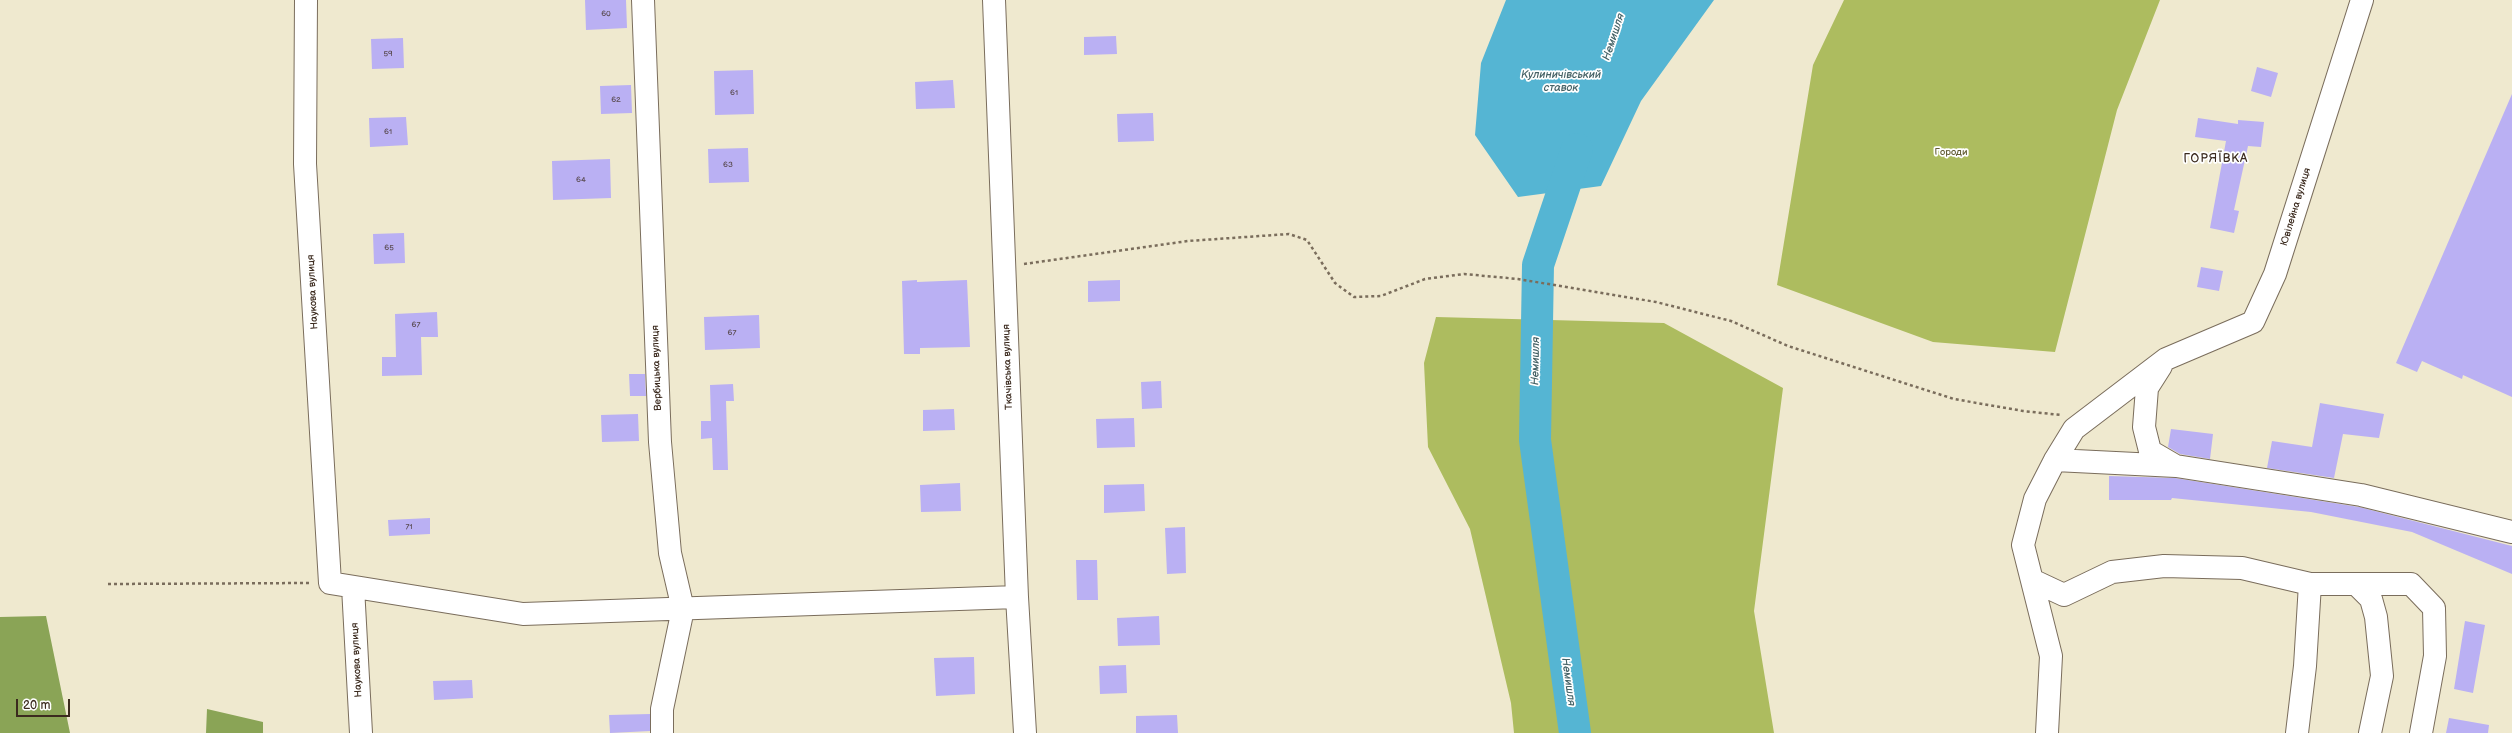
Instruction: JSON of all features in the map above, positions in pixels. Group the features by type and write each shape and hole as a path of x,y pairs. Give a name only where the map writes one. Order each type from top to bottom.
{"street":[{"name":"Наукова вулиця","path":"306,0 305,164 330,583"},
{"name":"Вербицька вулиця","path":"642,0 660,442 670,553 683,609 662,709 662,733"},
{"name":"Ткачівська вулиця","path":"994,0 1017,597 1025,733"},
{"name":"Ювілейна вулиця","path":"2047,733 2051,656 2023,546 2035,499 2055,460 2074,429 2166,359 2252,322 2275,274 2362,0"},
{"path":"2166,359 2147,388 2144,427 2150,450 2176,466"},
{"path":"2055,460 2176,466 2361,495 2512,532"},
{"path":"2032,580 2064,595 2112,572 2164,566 2242,568 2310,584 2411,584 2434,608 2435,656 2421,733"},
{"path":"330,583 523,614 1017,597"},
{"path":"2297,733 2305,666 2310,584"},
{"path":"2356,584 2371,599 2376,617 2382,676 2370,733"},
{"name":"Наукова вулиця","path":"353,586 361,733"}],"path":[{"path":"1004,263 1024,264 1188,241 1289,234 1307,240 1335,283 1354,297 1381,296 1425,279 1464,274 1518,279 1656,302 1731,321 1788,346 1954,399 2024,412 2089,417"},
{"path":"108,584 330,583"}],"green space":[{"name":"Городи","path":"1844,0 2160,0 2117,110 2055,352 1933,342 1777,285 1813,65"},
{"path":"1436,317 1664,323 1783,388 1754,611 1774,733 1514,733 1511,703 1470,529 1428,447 1424,363"},
{"path":"46,616 70,733 0,733 0,617"},
{"path":"207,709 263,722 263,733 206,733"}],"water":[{"name":"Кулиничівський ставок","path":"1506,0 1714,0 1641,101 1601,186 1518,197 1475,135 1481,63"}],"building":[{"path":"585,0 626,0 627,28 586,30"},
{"path":"1116,36 1117,54 1084,55 1084,37"},
{"path":"403,38 404,68 372,69 371,39"},
{"path":"2257,67 2278,73 2271,97 2251,91"},
{"path":"753,70 754,114 715,115 714,71"},
{"path":"953,80 955,108 916,109 915,82"},
{"path":"631,85 632,113 601,114 600,86"},
{"path":"2512,94 2512,397 2463,375 2462,379 2422,361 2417,372 2396,363"},
{"path":"1153,113 1154,141 1118,142 1117,114"},
{"path":"406,117 408,145 370,147 369,118"},
{"path":"2198,118 2238,124 2238,120 2264,122 2261,147 2248,146 2234,210 2239,211 2234,233 2210,228 2226,141 2195,137"},
{"path":"748,148 749,182 709,183 708,149"},
{"path":"610,159 611,198 553,200 552,161"},
{"path":"404,233 405,263 374,264 373,234"},
{"path":"2201,267 2223,271 2219,291 2197,287"},
{"path":"917,280 917,282 967,280 970,347 920,348 920,354 904,354 902,281"},
{"path":"1120,280 1120,301 1088,302 1088,281"},
{"path":"437,312 438,337 421,337 422,375 382,376 382,357 396,357 395,314"},
{"path":"759,315 760,348 705,350 704,317"},
{"path":"629,374 645,374 646,396 630,396"},
{"path":"1161,381 1162,408 1142,409 1141,382"},
{"path":"733,384 734,401 726,401 728,470 713,470 712,438 701,439 701,421 711,421 710,385"},
{"path":"2320,403 2384,414 2379,438 2343,434 2334,478 2267,468 2272,441 2312,447"},
{"path":"954,409 955,430 923,431 923,410"},
{"path":"638,414 639,441 602,442 601,415"},
{"path":"1134,418 1135,447 1097,448 1096,419"},
{"path":"2171,429 2213,434 2210,459 2180,454 2168,447"},
{"path":"2109,476 2175,478 2359,507 2512,546 2512,574 2412,532 2311,512 2172,498 2171,500 2109,500"},
{"path":"960,483 961,511 921,512 920,485"},
{"path":"1144,484 1145,511 1104,513 1104,485"},
{"path":"430,518 430,534 389,536 388,520"},
{"path":"1185,527 1186,573 1167,574 1165,528"},
{"path":"1076,560 1097,560 1098,600 1077,600"},
{"path":"1159,616 1160,645 1118,646 1117,618"},
{"path":"2465,621 2485,625 2473,693 2454,689"},
{"path":"974,657 975,694 936,696 934,658"},
{"path":"1126,665 1127,693 1100,694 1099,666"},
{"path":"472,680 473,698 434,700 433,681"},
{"path":"650,714 650,731 610,733 609,715"},
{"path":"1177,715 1178,733 1136,733 1136,716"},
{"path":"2449,718 2489,725 2488,733 2446,733"}],"waterway":[{"name":"Немишля","path":"1575,733 1535,440 1538,265 1577,149"}],"district":[{"name":"ГОРЯЇВКА","path":"2216,159"}]}
